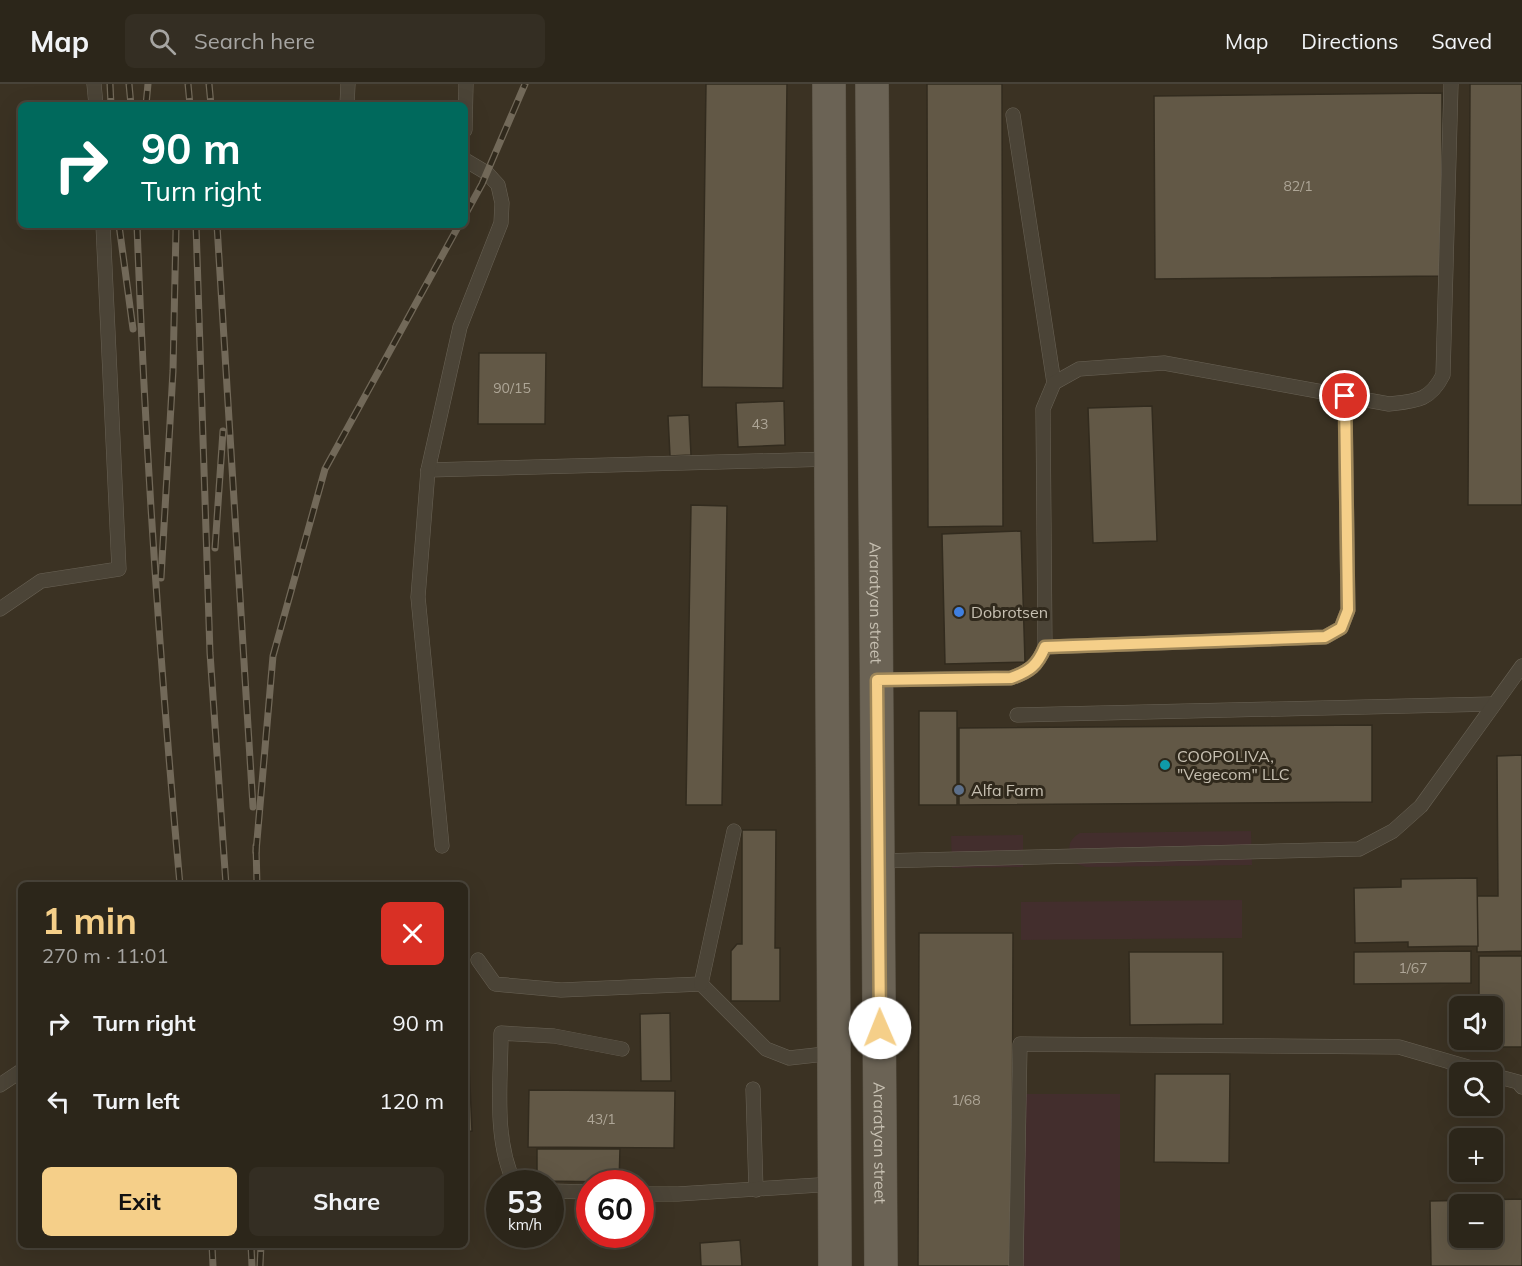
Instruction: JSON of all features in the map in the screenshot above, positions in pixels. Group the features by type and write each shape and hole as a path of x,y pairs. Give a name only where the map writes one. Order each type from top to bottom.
{"main road":[{"path":"829,84 835,1266"},
{"name":"Araratyan street","path":"872,84 881,1266"}],"lane":[{"path":"94,84 96,102"},
{"path":"347,102 348,84"},
{"path":"466,84 466,102"},
{"path":"1054,383 1079,369 1164,363 1389,404 1422,400 1438,385 1443,375 1451,84"},
{"path":"877,680 1011,678 1030,671 1039,662 1045,647 1043,409 1054,383 1013,115"},
{"path":"442,846 418,597 428,470 460,327 501,223 502,203 498,186 487,173 468,162"},
{"path":"0,609 41,581 119,568 103,228"},
{"path":"1045,647 1325,637 1341,628 1348,610 1345,396"},
{"path":"428,470 831,459"},
{"path":"878,861 1359,849 1393,831 1421,806 1492,704 1522,666"},
{"path":"1017,715 1492,704"},
{"path":"701,984 734,831"},
{"path":"478,960 495,984 561,990 701,984 766,1049 789,1058 834,1053"},
{"path":"508,1170 505,1164 500,1103 501,1033 554,1036 622,1049"},
{"path":"1016,1266 1020,1044 1399,1047 1451,1062"},
{"path":"0,1085 18,1073"},
{"path":"1503,1078 1518,1082 1522,1087"},
{"path":"753,1089 756,1190"},
{"path":"654,1194 834,1184"}],"shaded area":[{"path":"1251,831 1252,865 1086,867 1074,863 1070,854 1070,843 1080,833"},
{"path":"1023,835 1023,867 952,868 951,836"},
{"path":"1242,900 1242,938 1021,940 1021,902"},
{"path":"1020,1094 1120,1094 1120,1266 1020,1266"}],"building":[{"path":"706,84 787,84 783,388 702,387"},
{"path":"927,84 1002,84 1003,526 928,527"},
{"path":"1470,84 1522,84 1522,505 1468,505"},
{"path":"1442,93 1442,276 1155,279 1154,96"},
{"path":"479,353 546,353 545,424 478,424"},
{"path":"784,401 785,445 738,447 736,403"},
{"path":"1152,406 1157,541 1093,543 1088,408"},
{"path":"689,415 691,455 670,456 668,416"},
{"path":"691,505 727,506 722,805 686,805"},
{"path":"1021,531 1025,662 945,664 942,534"},
{"path":"919,711 957,711 957,805 919,805"},
{"name":"COOPOLIVA, \"Vegecom\" LLC","path":"1372,725 1372,802 959,805 959,728"},
{"path":"1522,755 1522,951 1477,952 1477,896 1498,896 1497,756"},
{"path":"742,830 776,830 775,948 780,948 780,1001 731,1001 731,951 737,944 742,944"},
{"path":"1477,878 1478,946 1408,947 1408,942 1355,943 1354,888 1401,887 1401,879"},
{"path":"919,933 1013,933 1012,1266 918,1266"},
{"path":"1471,951 1471,983 1354,984 1354,952"},
{"path":"1129,952 1223,952 1223,1024 1130,1025"},
{"path":"1479,956 1522,956 1522,1047 1503,1047 1503,996 1479,996"},
{"path":"670,1013 671,1081 641,1081 640,1014"},
{"path":"468,1063 469,1063 472,1131 468,1132"},
{"path":"1155,1074 1230,1074 1229,1163 1154,1162"},
{"path":"529,1090 675,1091 674,1148 528,1147"},
{"path":"537,1149 620,1149 619,1170 576,1170 576,1181 564,1181 564,1170 537,1170"},
{"path":"1503,1199 1522,1199 1522,1266 1431,1266 1430,1201 1449,1201 1449,1248 1503,1248"},
{"path":"740,1240 742,1266 701,1266 700,1243"}],"railway":[{"path":"110,84 111,102"},
{"path":"129,84 131,102"},
{"path":"146,102 148,84"},
{"path":"188,84 190,102"},
{"path":"209,84 211,102"},
{"path":"468,210 482,184 525,84"},
{"path":"119,228 133,329"},
{"path":"137,228 154,555 180,882"},
{"path":"196,228 210,653 226,882"},
{"path":"217,228 253,807"},
{"path":"256,852 273,656 325,469 457,228"},
{"path":"161,578 173,371 176,229"},
{"path":"215,548 223,431"},
{"path":"256,846 257,882"},
{"path":"212,1248 213,1266"},
{"path":"251,1248 252,1266"},
{"path":"260,1266 261,1248"}],"place":[{"name":"Dobrotsen","path":"959,612"},
{"name":"COOPOLIVA, \"Vegecom\" LLC","path":"1165,765"},
{"name":"Alfa Farm","path":"959,790"}],"route":[{"path":"880,1028 877,680 1011,678 1030,671 1039,662 1045,647 1325,637 1341,628 1348,610 1345,396"}]}
